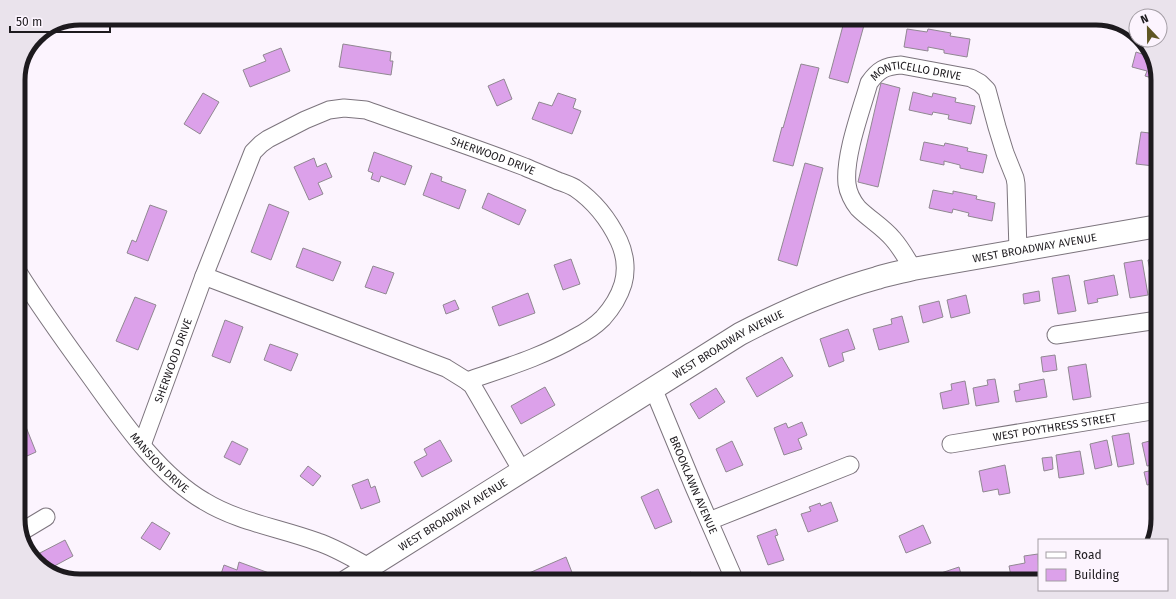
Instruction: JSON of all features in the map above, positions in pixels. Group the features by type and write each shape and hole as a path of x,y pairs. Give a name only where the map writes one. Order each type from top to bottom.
{"main road":[{"name":"WEST BROADWAY AVENUE","path":"358,574 740,334 773,317 834,292 877,278 913,269 1151,227"}],"street":[{"name":"MONTICELLO DRIVE","path":"913,269 893,239 858,208 851,197 847,186 846,176 850,149 869,83 881,70 891,66 901,66 971,78 980,83 987,90 1016,184 1018,251"},
{"name":"SHERWOOD DRIVE","path":"142,445 204,276 253,152 268,139 305,120 329,110 344,108 366,110 508,161 574,187 590,199 603,214 616,233 622,246 624,257 624,280 613,306 603,318 590,329 564,344 536,357 467,381"},
{"path":"204,276 446,368 467,381 472,386 522,471"},
{"name":"MANSION DRIVE","path":"25,283 37,303 142,445 183,487 226,513 318,542 369,567"},
{"path":"1056,335 1151,321"},
{"name":"BROOKLAWN AVENUE","path":"653,388 732,574"},
{"name":"WEST POYTHRESS STREET","path":"951,444 1151,411"},
{"path":"709,521 850,465"},
{"path":"26,529 46,517"}],"building":[{"path":"843,25 864,25 848,83 829,78"},
{"path":"907,29 927,32 928,29 951,33 950,36 970,39 967,57 944,53 944,50 928,47 928,51 904,47"},
{"path":"343,44 391,52 390,61 393,61 391,75 339,67"},
{"path":"281,48 290,71 250,87 243,70 266,61 263,55"},
{"path":"1136,52 1144,55 1150,69 1151,78 1145,76 1147,71 1132,67"},
{"path":"801,64 819,68 793,166 773,161"},
{"path":"504,79 512,99 497,106 488,86"},
{"path":"881,83 900,88 878,187 858,182"},
{"path":"913,92 932,97 933,93 956,98 955,102 975,106 971,124 948,119 949,115 933,112 932,115 909,110"},
{"path":"203,93 219,102 200,134 184,124"},
{"path":"558,93 576,99 573,108 581,111 572,134 532,119 539,102 552,106"},
{"path":"1141,132 1151,133 1151,166 1136,164"},
{"path":"924,142 944,146 945,143 968,148 967,151 987,155 983,173 960,168 960,165 944,161 944,165 920,160"},
{"path":"374,152 412,166 405,185 381,176 379,182 371,179 373,173 368,171"},
{"path":"314,158 317,167 326,163 332,177 318,183 323,194 309,200 294,167"},
{"path":"805,163 823,168 797,266 778,260"},
{"path":"431,173 442,177 441,181 466,190 459,209 423,195"},
{"path":"933,190 953,194 953,191 977,196 976,199 995,203 992,221 968,216 969,213 953,209 952,213 929,208"},
{"path":"488,193 526,210 519,225 482,208"},
{"path":"269,204 289,212 271,260 251,252"},
{"path":"150,205 167,211 148,261 127,253 132,240 136,242"},
{"path":"303,248 341,262 333,281 296,267"},
{"path":"571,259 580,284 563,290 554,265"},
{"path":"1151,259 1151,276 1148,260"},
{"path":"1142,260 1148,295 1130,298 1124,263"},
{"path":"373,266 394,273 386,294 365,287"},
{"path":"1069,275 1076,311 1058,314 1052,278"},
{"path":"1114,275 1118,295 1097,299 1098,302 1088,304 1084,281"},
{"path":"1039,291 1040,301 1024,304 1023,294"},
{"path":"528,293 535,313 499,326 492,307"},
{"path":"966,295 970,313 951,318 947,300"},
{"path":"135,297 156,305 138,350 116,341"},
{"path":"455,300 459,309 446,314 443,305"},
{"path":"939,301 943,317 923,323 919,306"},
{"path":"902,316 909,342 879,350 873,329 892,324 891,319"},
{"path":"225,320 243,327 230,363 212,356"},
{"path":"848,329 855,349 842,353 844,361 829,367 820,339"},
{"path":"270,344 298,354 291,371 264,360"},
{"path":"1055,355 1057,370 1043,372 1041,357"},
{"path":"782,357 793,376 757,397 746,378"},
{"path":"1086,364 1091,397 1073,400 1068,367"},
{"path":"995,379 999,402 976,406 973,388 988,385 987,380"},
{"path":"1044,379 1047,397 1016,402 1014,391 1020,390 1019,384"},
{"path":"965,381 969,404 943,409 940,393 952,390 951,384"},
{"path":"545,387 555,405 521,424 511,406"},
{"path":"716,388 725,402 699,419 690,404"},
{"path":"802,422 807,435 798,439 802,449 784,455 774,428 786,423 788,428"},
{"path":"25,424 36,452 27,456 25,451"},
{"path":"1129,433 1134,464 1118,467 1112,436"},
{"path":"440,440 452,461 422,477 414,462 427,455 424,449"},
{"path":"1107,440 1112,465 1095,469 1090,444"},
{"path":"232,441 248,449 240,465 224,457"},
{"path":"732,441 743,465 726,472 716,449"},
{"path":"1151,441 1151,465 1147,466 1142,443"},
{"path":"1080,451 1084,474 1059,478 1056,455"},
{"path":"1052,457 1053,469 1044,471 1042,458"},
{"path":"1005,465 1010,493 999,495 998,489 983,492 979,471"},
{"path":"308,466 321,476 313,486 300,476"},
{"path":"1151,471 1151,484 1147,485 1144,472"},
{"path":"368,479 371,488 375,486 380,502 361,509 352,485"},
{"path":"658,489 672,522 655,529 641,497"},
{"path":"831,502 838,521 808,532 801,514 811,511 809,507 820,503 821,506"},
{"path":"152,522 170,533 160,550 141,538"},
{"path":"923,525 931,543 906,553 899,536"},
{"path":"776,529 778,535 775,536 784,560 768,565 757,536"},
{"path":"65,540 73,556 53,567 49,565 38,554"},
{"path":"1038,554 1038,574 1011,574 1009,566 1025,563 1024,556"},
{"path":"566,557 573,574 530,574"},
{"path":"239,562 269,573 221,574 224,565 237,570"},
{"path":"959,567 961,574 941,574"}]}
